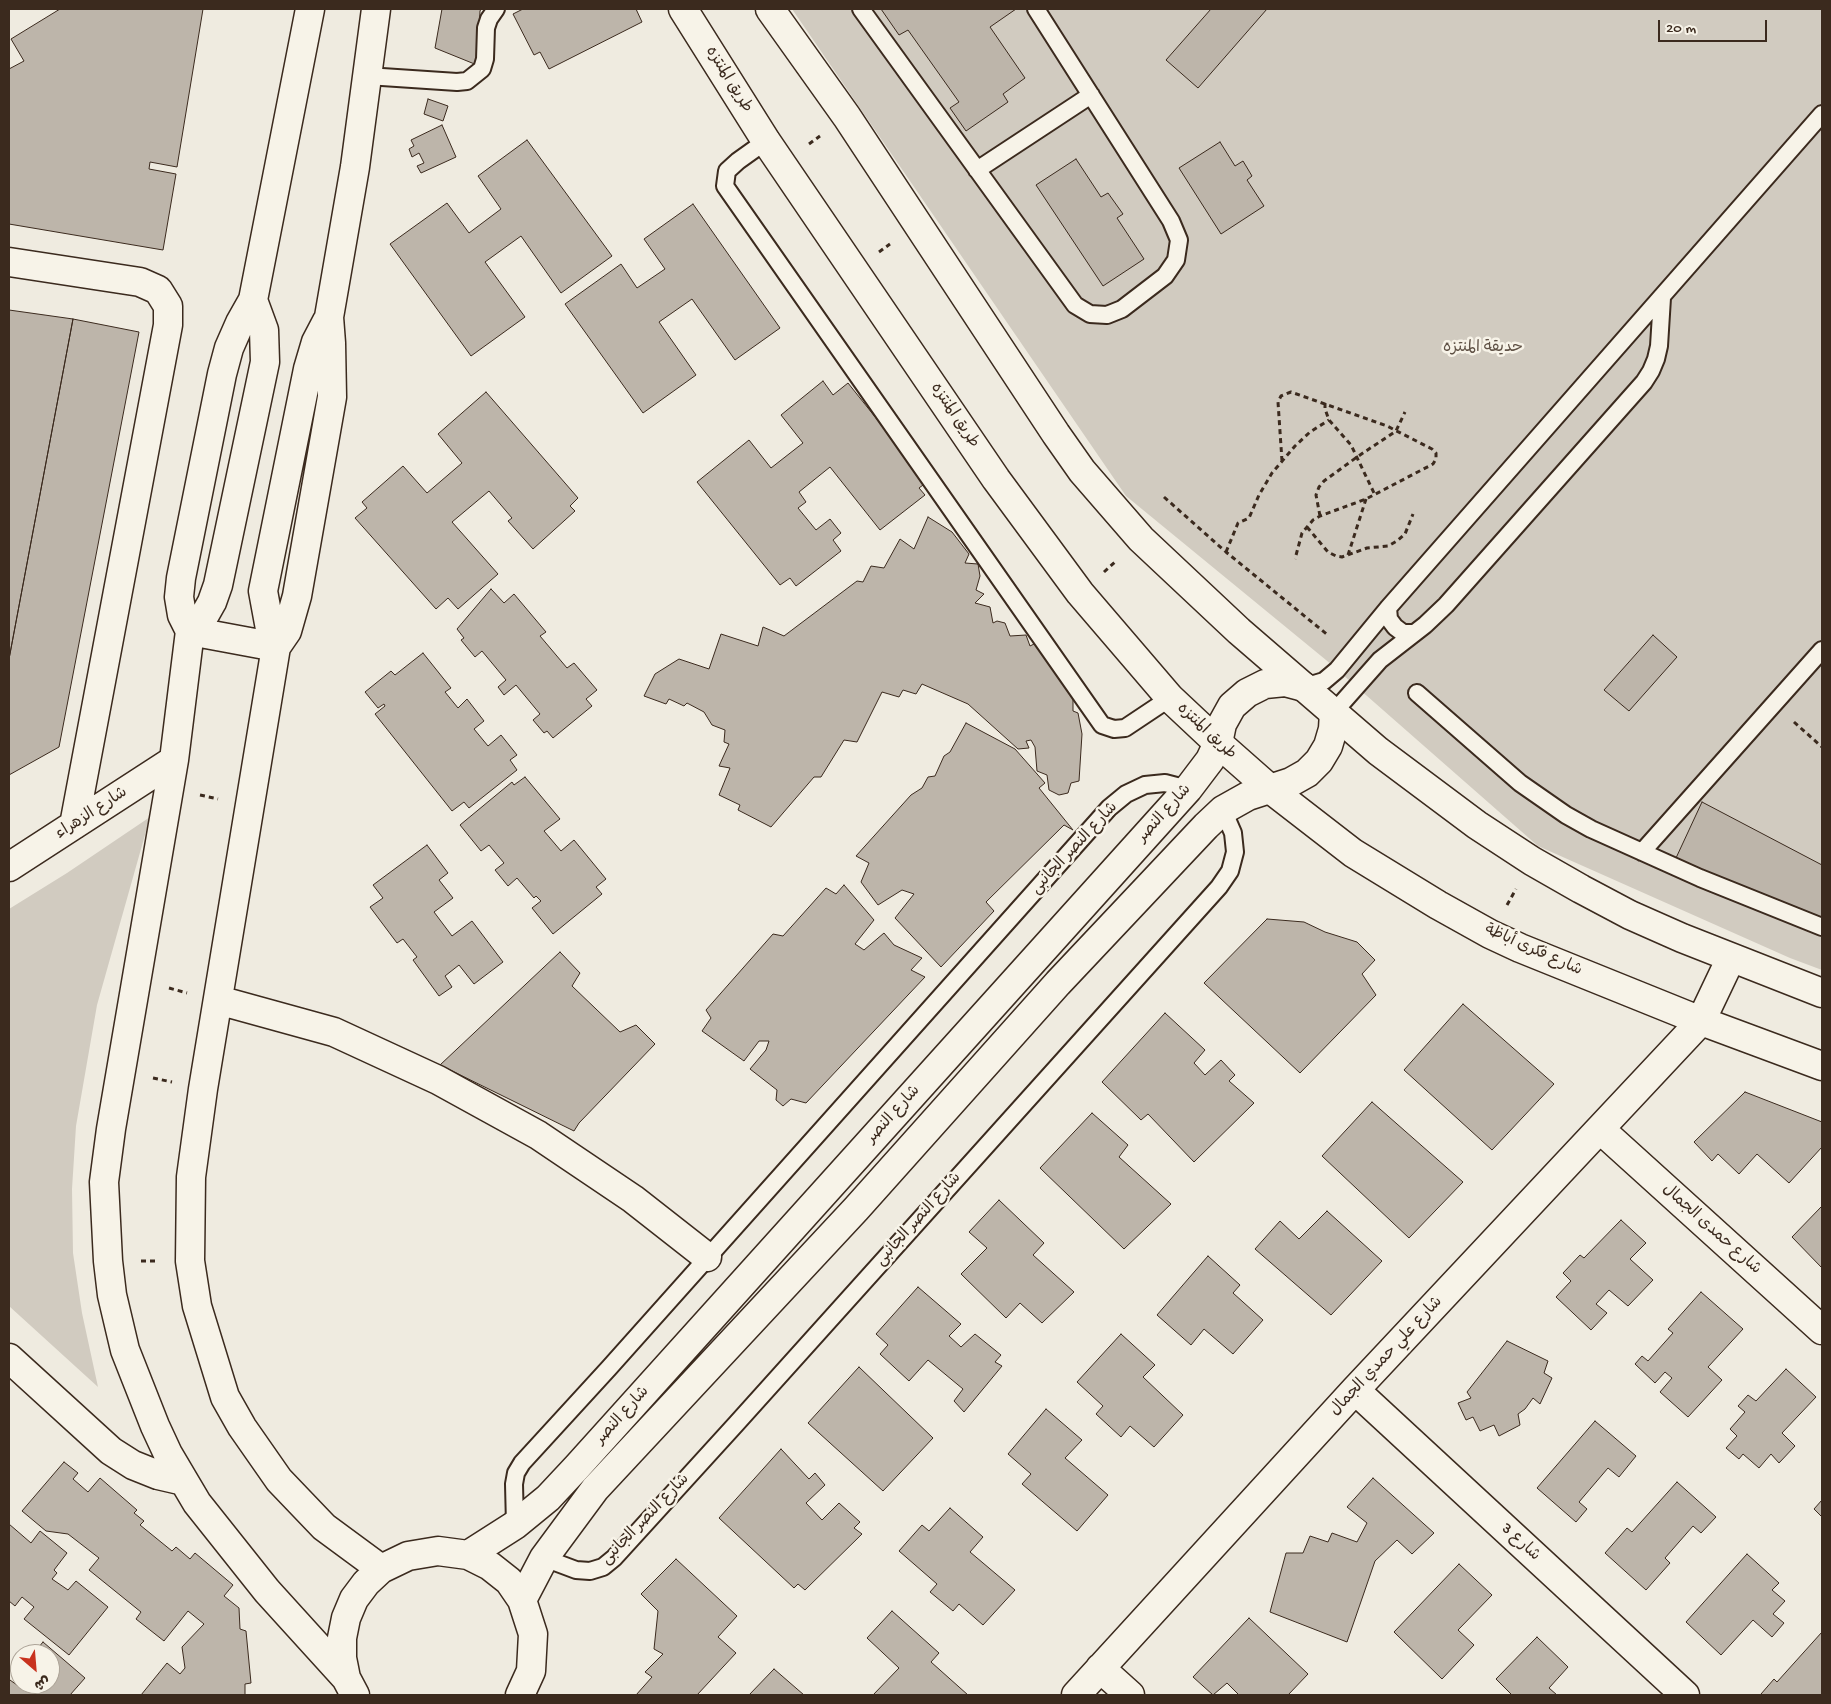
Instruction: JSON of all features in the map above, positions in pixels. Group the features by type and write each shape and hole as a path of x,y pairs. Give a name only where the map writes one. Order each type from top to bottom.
{"street":[{"path":"310,9 253,300 229,348 222,374 181,578 179,597 182,615 190,631 174,760 104,1182 108,1261 112,1294 125,1350 168,1454 197,1503 256,1577 351,1687"},
{"path":"376,9 354,167 329,317 316,342 308,369 263,591 270,629 276,647 203,1089 191,1177 190,1262 197,1306 222,1388 242,1427 279,1480 324,1527 381,1570"},
{"name":"طريق المنتزه","path":"683,9 766,141 996,479 1080,593 1170,698 1269,788"},
{"path":"770,9 847,117 1082,471 1141,539 1239,631 1378,751 1477,825 1532,861 1630,915 1731,958 1822,993"},
{"path":"9,262 140,282 158,290 168,306 168,325 74,825"},
{"path":"190,631 203,618 212,602 218,585 265,362 264,330 253,300"},
{"path":"190,631 276,647"},
{"name":"شارع النصر","path":"468,1556 515,1525 548,1498 1188,789 1210,760 1218,743 1222,724 1232,706 1247,693 1265,684 1285,682 1304,687"},
{"name":"شارع النصر","path":"522,1600 544,1558 595,1489 856,1210 1058,983 1223,810 1248,796 1292,782 1307,773 1318,761 1328,746 1333,729 1334,712"},
{"name":"شارع الزهراء","path":"9,867 174,760"},
{"name":"شارع فكرى أباظة","path":"1269,788 1310,821 1360,857 1438,905 1490,934 1520,948 1701,1021 1822,1066"},
{"name":"شارع علي حمدي الجمال","path":"1076,1695 1355,1390 1601,1130 1701,1021 1731,958"},
{"path":"218,1000 334,1032 438,1080 538,1135 633,1198 707,1257"},
{"name":"شارع حمدى الجمال","path":"1601,1130 1822,1330"},
{"path":"9,1358 111,1451 133,1465 158,1475 184,1481"},
{"name":"شارع 3","path":"1355,1390 1685,1695"},
{"path":"351,1687 342,1658 342,1638 346,1618 354,1599 366,1583 381,1570 408,1556 438,1551 468,1556 490,1566 508,1581 522,1600 533,1634 531,1671 520,1695"},
{"path":"1100,1668 1130,1695"}],"lane":[{"path":"367,76 467,81 482,69 485,59 486,28 489,18 496,9"},
{"path":"861,9 1075,306 1090,314 1107,315 1122,309 1165,276 1176,260 1179,240 1171,221 1036,9"},
{"path":"977,170 1091,95"},
{"path":"1304,687 1324,681 1338,670 1388,608 1822,114"},
{"path":"766,141 738,161 727,172 725,186 1102,725 1114,729 1125,728 1170,698"},
{"path":"1334,712 1380,660 1446,606 1644,382 1656,359 1659,346 1662,298"},
{"path":"1388,608 1389,619 1395,628 1403,633 1414,633"},
{"path":"1642,852 1822,650"},
{"path":"1418,693 1542,800 1591,829 1749,898 1822,927"},
{"name":"شارع النصر الجانبى","path":"515,1525 514,1484 516,1473 522,1463 1109,808 1126,794 1145,784 1165,783 1188,789"},
{"name":"شارع النصر الجانبى","path":"544,1558 576,1570 590,1572 603,1567 614,1558 724,1438 1219,887 1230,871 1235,852 1233,834 1223,810"}],"path":[{"path":"782,163 847,117"},
{"path":"854,269 918,225"},
{"path":"1282,461 1278,402 1281,396 1287,392 1295,392 1396,431 1432,449 1436,453 1436,459 1432,464 1375,495 1320,516 1307,527 1299,542 1296,558"},
{"path":"1325,403 1329,420 1344,436 1357,457 1375,495"},
{"path":"1320,516 1316,495 1318,487 1357,457 1396,431 1405,412"},
{"path":"1226,552 1238,523 1249,518 1259,495 1272,473 1310,432 1329,420"},
{"path":"1164,497 1226,552 1351,653"},
{"path":"1348,556 1366,499"},
{"path":"1307,527 1328,552 1336,556 1348,556 1367,548 1388,546 1398,541 1405,534 1413,514"},
{"path":"1080,593 1141,539"},
{"path":"1773,704 1822,747"},
{"path":"170,789 251,806"},
{"path":"1490,934 1532,861"},
{"path":"137,980 218,1000"},
{"path":"121,1071 203,1089"},
{"path":"108,1261 190,1262"}],"green space":[{"name":"حديقة المنتزه","path":"792,9 1822,9 1822,970 1790,958 1538,846 1326,660 1126,496"},
{"path":"150,817 97,1005 76,1126 72,1189 73,1253 82,1313 98,1387 9,1306 9,909 67,873"}],"building":[{"path":"60,9 203,9 177,167 150,162 149,169 176,174 163,250 9,224 9,69 24,61 11,39"},
{"path":"442,9 481,9 477,65 435,48"},
{"path":"523,9 636,9 642,22 549,69 540,52 534,55 513,14"},
{"path":"881,9 1016,9 990,27 1025,78 1003,94 1008,102 966,131 950,108 959,102 908,30 899,35"},
{"path":"1211,9 1267,9 1198,88 1166,60"},
{"path":"428,99 448,106 443,121 424,114"},
{"path":"442,125 456,157 421,173 417,166 424,163 419,153 412,157 409,149 414,146 411,140"},
{"path":"527,140 612,256 561,293 521,236 485,262 525,317 471,356 390,244 447,203 469,233 501,209 478,176"},
{"path":"1220,142 1235,166 1243,161 1252,176 1247,180 1264,206 1221,234 1179,168"},
{"path":"1076,159 1101,197 1108,193 1123,214 1117,218 1144,259 1103,286 1036,185"},
{"path":"693,204 780,328 735,360 692,299 659,322 696,375 643,413 565,304 621,264 637,288 665,269 644,239"},
{"path":"9,310 73,319 9,659"},
{"path":"73,319 139,332 59,747 9,775 9,659"},
{"path":"823,381 833,395 848,383 927,482 919,488 925,495 880,530 830,467 799,492 806,502 798,508 816,530 830,519 841,533 833,540 841,551 796,586 790,578 780,585 697,482 749,440 771,468 803,443 781,415"},
{"path":"486,392 578,498 570,506 575,511 533,549 508,521 512,518 489,491 452,522 498,574 458,609 448,598 436,609 355,518 367,508 362,502 403,466 427,493 462,463 438,434"},
{"path":"928,517 952,532 969,554 965,563 978,564 980,576 976,590 984,594 975,603 990,607 993,623 997,621 1005,623 1010,636 1026,635 1030,646 1036,643 1073,699 1073,711 1078,713 1082,734 1079,781 1071,783 1068,793 1059,795 1049,790 1047,775 1037,771 1035,747 1031,740 1026,741 1029,748 1018,749 968,704 922,684 916,694 903,690 899,697 882,692 857,742 844,740 821,777 814,777 771,827 738,810 740,805 719,795 730,768 719,766 729,744 724,742 725,730 712,725 704,712 687,703 684,706 669,699 666,704 644,696 655,674 679,659 709,669 721,634 758,646 763,627 784,636 857,581 863,582 871,566 884,568 900,539 914,549"},
{"path":"491,589 504,603 514,594 546,632 540,636 567,668 574,663 597,690 586,699 592,706 553,738 547,731 544,733 533,720 540,714 516,685 504,695 498,687 506,680 482,651 475,657 461,640 464,638 457,629"},
{"path":"1653,635 1677,657 1629,711 1604,690"},
{"path":"423,653 451,688 445,692 458,708 467,699 484,721 474,729 488,746 501,735 517,755 510,760 517,770 469,808 464,802 452,811 375,714 385,706 384,704 378,708 365,692 391,671 395,675"},
{"path":"966,723 1015,749 1045,783 1039,788 1073,830 1064,825 986,902 994,911 941,967 895,918 914,894 902,890 878,905 861,882 869,863 856,856 911,795 922,788 928,777 935,776 944,756 950,752"},
{"path":"525,777 560,819 544,831 561,851 574,840 606,879 596,887 602,894 553,934 532,908 541,901 536,896 534,898 517,878 508,886 495,870 504,863 489,845 481,851 460,825 512,782 514,785"},
{"path":"1702,802 1822,865 1822,921 1676,858"},
{"path":"427,845 448,873 439,880 453,898 434,912 452,936 472,921 503,962 474,984 459,965 445,976 452,987 439,996 413,960 417,957 403,939 397,943 370,907 383,898 373,885"},
{"path":"844,885 874,920 855,944 864,950 884,933 894,945 922,958 911,970 925,977 806,1103 791,1099 783,1106 776,1100 777,1090 750,1069 766,1050 769,1041 759,1041 744,1061 702,1031 711,1018 706,1010 773,934 783,936 826,888 836,894"},
{"path":"1267,919 1304,922 1325,932 1357,942 1375,960 1362,974 1376,995 1300,1073 1204,983"},
{"path":"560,952 580,973 572,986 620,1032 636,1025 655,1044 579,1123 574,1131 440,1065"},
{"path":"1463,1004 1554,1084 1492,1150 1404,1070"},
{"path":"1165,1013 1205,1050 1194,1063 1205,1075 1221,1060 1235,1075 1229,1081 1254,1103 1194,1162 1148,1114 1141,1120 1102,1082"},
{"path":"1745,1092 1822,1122 1822,1147 1789,1183 1757,1154 1739,1174 1718,1154 1712,1161 1694,1142"},
{"path":"1372,1102 1463,1182 1409,1238 1322,1156"},
{"path":"1092,1113 1128,1145 1119,1157 1171,1204 1124,1249 1040,1168"},
{"path":"999,1200 1044,1243 1033,1255 1074,1292 1042,1323 1020,1303 1006,1318 961,1274 987,1248 969,1232"},
{"path":"1822,1206 1822,1268 1792,1237"},
{"path":"1327,1211 1382,1261 1331,1315 1255,1249 1280,1221 1299,1239"},
{"path":"1621,1220 1646,1243 1630,1259 1653,1280 1628,1306 1609,1290 1596,1304 1607,1313 1591,1330 1556,1297 1571,1281 1563,1273 1580,1255 1584,1258"},
{"path":"1208,1256 1240,1285 1233,1293 1263,1320 1233,1354 1204,1329 1191,1345 1157,1315"},
{"path":"918,1287 961,1324 949,1336 961,1347 975,1334 1001,1355 995,1362 1002,1366 964,1412 954,1401 963,1389 928,1360 909,1381 880,1354 888,1345 876,1334"},
{"path":"1701,1292 1743,1329 1708,1367 1722,1380 1688,1417 1660,1392 1672,1378 1665,1372 1655,1383 1635,1364 1642,1356 1648,1361 1673,1333 1668,1329"},
{"path":"1121,1334 1155,1365 1143,1377 1183,1415 1154,1447 1130,1426 1121,1437 1096,1414 1103,1406 1077,1382"},
{"path":"1507,1341 1548,1361 1544,1373 1552,1378 1540,1404 1533,1398 1525,1409 1518,1414 1520,1425 1499,1436 1494,1425 1480,1431 1473,1417 1466,1420 1458,1403 1471,1398 1467,1392"},
{"path":"859,1367 933,1438 883,1491 808,1423"},
{"path":"1786,1369 1816,1397 1782,1433 1795,1446 1779,1463 1771,1454 1759,1468 1743,1454 1739,1459 1726,1448 1737,1436 1730,1429 1745,1412 1738,1406 1748,1395 1756,1401"},
{"path":"1046,1409 1082,1440 1065,1458 1108,1495 1077,1531 1022,1484 1031,1474 1008,1454"},
{"path":"1595,1421 1636,1456 1619,1477 1608,1468 1579,1502 1587,1509 1576,1522 1537,1488"},
{"path":"781,1449 809,1479 815,1473 825,1485 806,1503 822,1520 839,1503 860,1522 854,1528 862,1534 805,1590 798,1584 794,1588 719,1518"},
{"path":"64,1462 78,1473 73,1479 88,1492 100,1478 137,1510 134,1513 144,1521 140,1525 172,1551 176,1547 190,1559 195,1553 233,1585 224,1596 239,1608 240,1629 246,1631 251,1683 245,1684 245,1695 141,1695 167,1663 180,1674 185,1668 182,1647 204,1624 188,1611 164,1641 136,1619 141,1612 89,1570 99,1558 68,1534 46,1531 22,1511"},
{"path":"1373,1478 1434,1533 1412,1554 1397,1540 1375,1561 1347,1642 1270,1612 1286,1553 1303,1553 1310,1536 1328,1542 1332,1533 1357,1542 1367,1523 1347,1507"},
{"path":"1677,1482 1716,1517 1701,1533 1693,1526 1665,1558 1670,1563 1646,1590 1605,1553 1627,1528 1632,1532"},
{"path":"1822,1500 1822,1517 1814,1509"},
{"path":"950,1508 983,1537 970,1552 1015,1590 983,1625 959,1604 953,1611 930,1592 937,1584 899,1551 922,1525 929,1531"},
{"path":"9,1524 31,1543 40,1531 67,1553 54,1570 57,1573 52,1579 68,1590 76,1581 108,1607 69,1655 60,1648 60,1644 55,1644 24,1619 34,1607 22,1597 15,1606 9,1601"},
{"path":"1747,1554 1779,1583 1772,1590 1785,1601 1773,1614 1784,1623 1772,1637 1753,1620 1721,1655 1686,1622"},
{"path":"676,1559 737,1616 718,1637 736,1653 697,1695 636,1695 652,1677 645,1672 663,1654 654,1649 658,1611 641,1594"},
{"path":"1459,1564 1492,1595 1458,1630 1474,1645 1442,1679 1394,1632"},
{"path":"892,1611 939,1653 931,1662 968,1695 873,1695 899,1668 867,1638"},
{"path":"1249,1618 1308,1674 1288,1695 1237,1695 1227,1683 1213,1695 1193,1677"},
{"path":"1822,1632 1822,1695 1761,1694 1774,1679 1777,1682"},
{"path":"1537,1637 1568,1667 1549,1688 1557,1695 1512,1695 1496,1679"},
{"path":"60,1657 85,1678 70,1695 9,1695 10,1680 10,1694 60,1694"},
{"path":"774,1669 804,1695 749,1695"}]}
